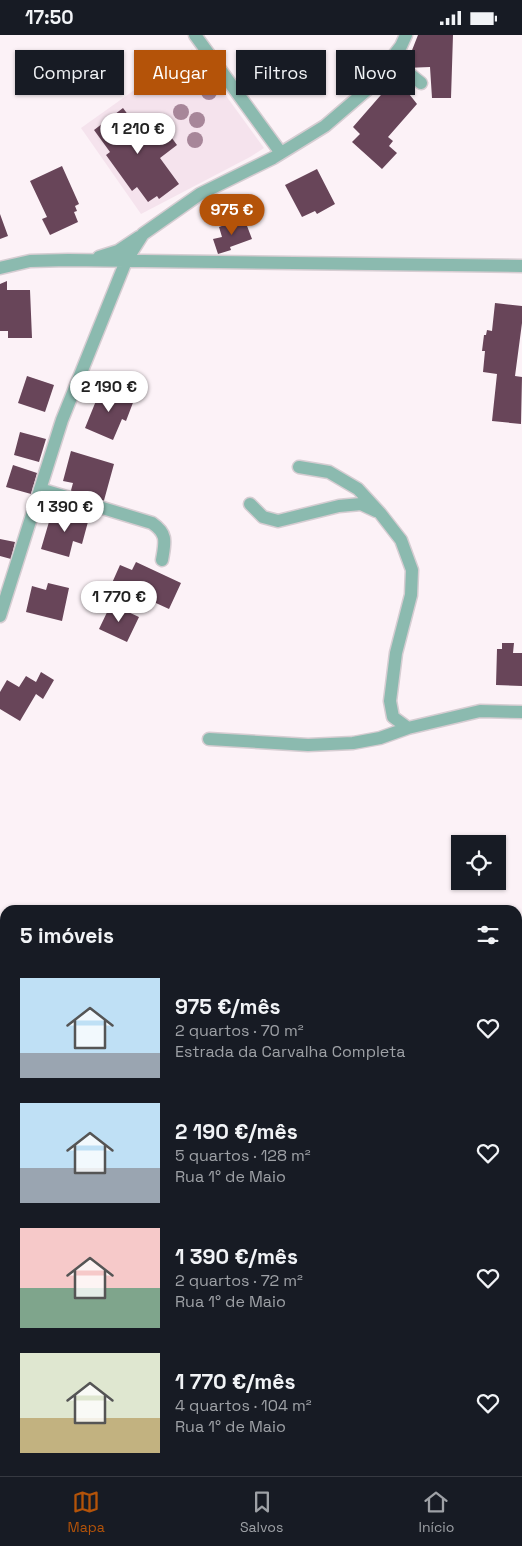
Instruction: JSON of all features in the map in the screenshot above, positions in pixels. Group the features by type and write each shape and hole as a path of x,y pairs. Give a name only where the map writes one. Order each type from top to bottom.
{"street":[{"path":"195,35 281,153"},
{"path":"398,50 406,35"},
{"path":"415,78 421,83"},
{"path":"86,260 118,251 200,194 281,153 325,126 361,95"},
{"path":"0,616 62,421 126,261 143,234"},
{"path":"143,234 143,245 146,254 154,261"},
{"path":"0,269 30,261 86,260 522,266"},
{"path":"300,467 329,472 358,489 401,540 412,570 411,595 396,653 390,701 393,717 408,728"},
{"path":"40,489 152,523 161,529 165,540 162,560"},
{"path":"250,504 263,517 278,521 339,506 361,505 380,513"},
{"path":"209,739 308,745 353,743 380,738 408,728 480,711 522,712"}],"shaded area":[{"path":"134,90 134,95 225,95 264,148 141,214 81,128"}],"building":[{"path":"418,35 453,35 451,98 432,98 430,67 415,68 415,50 412,50"},
{"path":"381,95 410,95 417,104 388,137 393,141 389,146 397,153 382,169 352,142 360,134 353,127"},
{"path":"123,108 146,139 163,126 177,145 160,158 179,184 159,199 157,196 148,202 137,187 132,191 106,155 110,152 94,130"},
{"path":"62,166 79,204 75,206 77,211 74,212 78,222 50,235 42,219 47,217 30,181"},
{"path":"317,169 335,204 317,214 315,211 302,217 285,185"},
{"path":"0,214 8,236 0,239"},
{"path":"244,218 252,239 230,247 231,250 218,254 213,239 222,237 219,227"},
{"path":"7,281 7,290 30,290 32,338 8,338 8,331 0,331 0,284"},
{"path":"495,303 522,306 522,323 515,376 522,377 521,424 492,421 497,374 483,372 485,351 482,351 484,335 486,335 487,330 492,331"},
{"path":"27,376 54,385 45,412 18,403"},
{"path":"102,386 134,400 126,421 122,419 113,440 85,428"},
{"path":"20,432 46,439 39,462 14,455"},
{"path":"71,451 114,464 103,504 70,494 73,483 63,481"},
{"path":"13,465 37,473 31,494 6,487"},
{"path":"66,512 89,518 82,544 73,541 69,557 41,549 51,515 64,519"},
{"path":"0,539 15,542 11,559 0,556"},
{"path":"136,562 181,583 169,609 112,583 120,565 132,570"},
{"path":"48,583 69,588 62,621 26,612 32,586 46,590"},
{"path":"111,604 139,617 127,642 99,629"},
{"path":"502,643 514,643 513,653 522,653 522,686 496,685 497,649 502,649"},
{"path":"41,672 54,680 43,699 36,694 20,721 0,709 0,692 7,680 19,687 26,676 36,682"}]}
